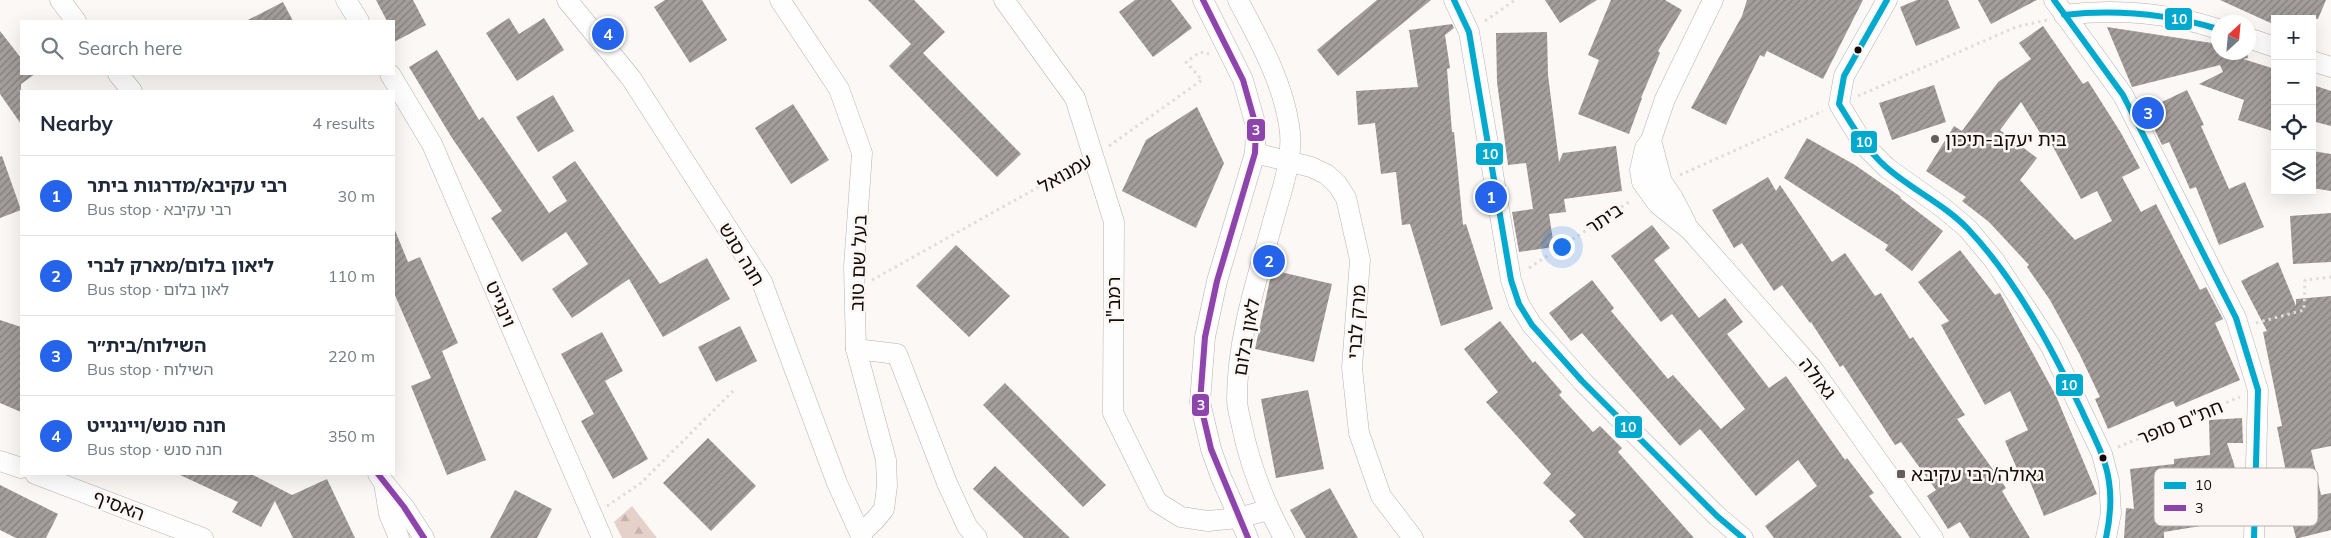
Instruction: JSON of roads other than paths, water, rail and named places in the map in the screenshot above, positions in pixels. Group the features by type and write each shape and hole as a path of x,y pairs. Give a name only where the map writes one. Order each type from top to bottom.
{"street":[{"path":"60,0 75,20"},
{"path":"346,0 358,20"},
{"name":"חנה סנש","path":"567,0 631,78 762,282 837,483 861,536"},
{"name":"בעל שם טוב","path":"780,0 839,89 862,153 854,267 856,350 886,460 887,486 884,509 861,536"},
{"name":"רמב\"ן","path":"1004,0 1075,98 1114,222 1113,413 1157,502 1181,517 1208,521 1238,518 1268,510"},
{"name":"לאון בלום","path":"1203,0 1243,80 1256,126 1255,153 1222,262 1205,337 1200,402 1211,448 1238,518 1248,538"},
{"name":"לאון בלום","path":"1238,0 1270,61 1290,127 1289,162 1247,316 1237,401 1245,441 1268,510 1284,538"},
{"path":"1454,0 1469,32 1511,280 1519,304 1532,325 1637,438 1717,516 1743,538"},
{"name":"גאולה","path":"1713,0 1665,99 1651,140 1645,148 1640,170 1647,190 1658,204 1690,230 1812,368 1933,538"},
{"path":"1887,0 1844,76 1839,104 1864,145 1887,168 1942,207 1967,228 1994,260 2050,345 2102,454 2110,481 2111,513 2106,538"},
{"path":"2059,8 2091,12 2126,12 2193,20 2211,26"},
{"path":"2059,8 2123,95 2236,318 2258,390 2256,468"},
{"path":"2256,41 2271,46"},
{"path":"2316,62 2331,68"},
{"path":"119,75 131,90"},
{"name":"וינגייט","path":"391,75 432,144 602,538"},
{"name":"גאולה","path":"1651,140 1662,182 1690,230"},
{"name":"מרק לברי","path":"1255,153 1311,167 1326,174 1337,184 1346,198 1360,260 1352,368 1359,433 1381,496 1413,538"},
{"path":"856,350 897,354 947,483 967,526 977,538"},
{"path":"0,460 20,468"},
{"name":"האסיף","path":"38,475 203,538"},
{"path":"381,478 389,514 399,538"},
{"path":"381,478 404,506 424,538"}],"place":[{"name":"חנה סנש/ויינגייט","path":"608,34"},
{"name":"השילוח/בית״ר","path":"2148,113"},
{"name":"בית יעקב-תיכון","path":"1935,139"},
{"name":"רבי עקיבא/מדרגות ביתר","path":"1491,197"},
{"name":"ליאון בלום/מארק לברי","path":"1269,261"},
{"name":"גאולה/רבי עקיבא","path":"1901,474"}]}
